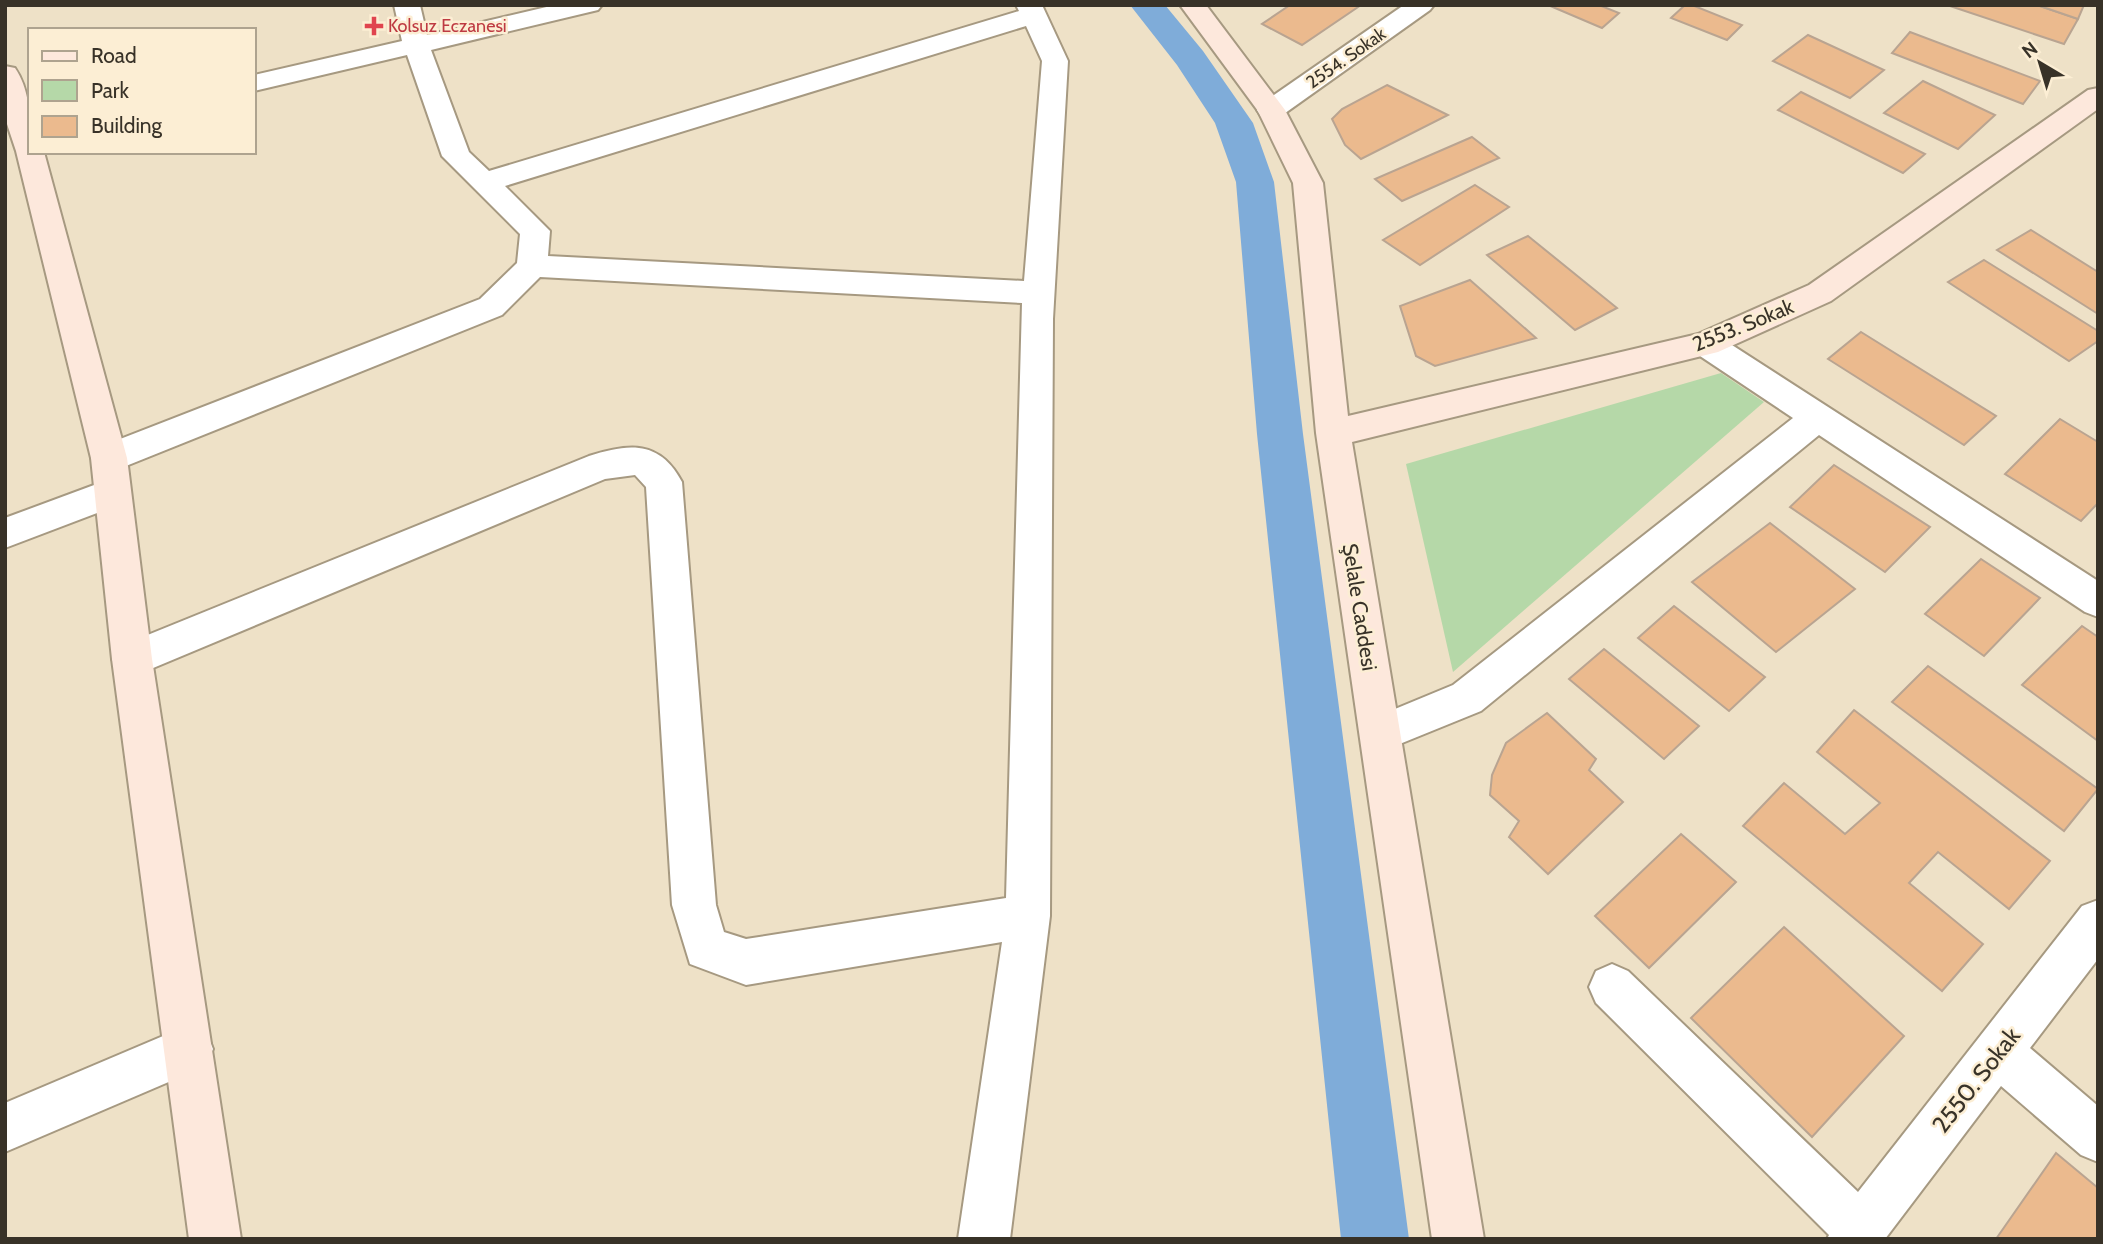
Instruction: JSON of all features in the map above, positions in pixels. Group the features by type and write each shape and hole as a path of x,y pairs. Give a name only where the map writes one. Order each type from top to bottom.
{"street":[{"path":"5,533 111,475 491,307 532,266 535,231 456,156 416,44 407,5"},
{"path":"256,83 589,5"},
{"name":"Şelale Caddesi","path":"1193,5 1271,110 1308,183 1333,433 1458,1239"},
{"name":"2554. Sokak","path":"1271,110 1421,5"},
{"path":"484,182 1031,10 1055,61 1039,293 1028,916 984,1239"},
{"path":"5,74 28,142"},
{"name":"2553. Sokak","path":"1333,433 1706,344 1820,292 2098,96"},
{"path":"31,154 111,475 132,659 215,1239"},
{"path":"532,266 1039,293"},
{"path":"1706,344 2098,601"},
{"path":"1380,734 1467,698 1818,417"},
{"path":"132,659 601,466 643,460 664,482 694,905 706,948 746,962 1028,916"},
{"name":"2550. Sokak","path":"1856,1234 2098,922"},
{"path":"1612,987 1856,1234"},
{"path":"5,1128 189,1049"},
{"path":"1998,1052 2098,1138"}],"green space":[{"path":"1721,373 1764,402 1453,672 1406,464"}],"building":[{"path":"1290,5 1361,5 1302,45 1262,24"},
{"path":"1548,5 1599,5 1619,13 1602,28"},
{"path":"1685,5 1692,5 1742,25 1727,40 1671,18"},
{"path":"1947,5 2037,5 2078,19 2064,44"},
{"path":"2037,5 2084,5 2078,19"},
{"path":"1910,32 2040,81 2023,104 1892,53"},
{"path":"1808,35 1884,70 1850,98 1773,61"},
{"path":"1923,81 1995,115 1958,149 1884,113"},
{"path":"1387,85 1448,115 1361,159 1345,145 1332,119 1342,109"},
{"path":"1801,92 1925,154 1903,173 1778,110"},
{"path":"1472,137 1499,158 1402,201 1375,179"},
{"path":"1475,185 1509,207 1420,265 1383,240"},
{"path":"2031,230 2098,272 2098,314 1997,250"},
{"path":"1528,236 1617,308 1575,330 1487,255"},
{"path":"1984,260 2098,331 2098,341 2069,361 1948,282"},
{"path":"1470,280 1536,338 1435,366 1416,356 1400,306"},
{"path":"1861,332 1996,416 1964,445 1828,359"},
{"path":"2060,419 2098,442 2098,503 2081,521 2005,474"},
{"path":"1834,465 1930,527 1885,572 1790,507"},
{"path":"1770,523 1855,589 1776,652 1692,582"},
{"path":"1981,559 2040,598 1984,656 1925,614"},
{"path":"1674,606 1765,677 1729,711 1638,638"},
{"path":"2082,626 2098,637 2098,741 2022,685"},
{"path":"1604,649 1699,726 1664,759 1569,679"},
{"path":"1928,666 2098,789 2064,831 1892,702"},
{"path":"1854,710 2050,861 2009,909 1938,852 1909,883 1983,944 1942,991 1743,826 1784,783 1845,834 1880,803 1817,752"},
{"path":"1547,713 1596,759 1589,770 1623,802 1548,874 1509,837 1519,821 1490,795 1492,775 1506,743"},
{"path":"1681,834 1736,882 1649,968 1595,916"},
{"path":"1784,927 1904,1036 1812,1137 1691,1018"},
{"path":"2056,1153 2098,1188 2098,1239 1996,1239"}],"waterway":[{"path":"1147,5 1190,59 1234,123 1255,182 1280,434 1375,1239"}],"place":[{"name":"Kolsuz Eczanesi","path":"374,26"}]}
